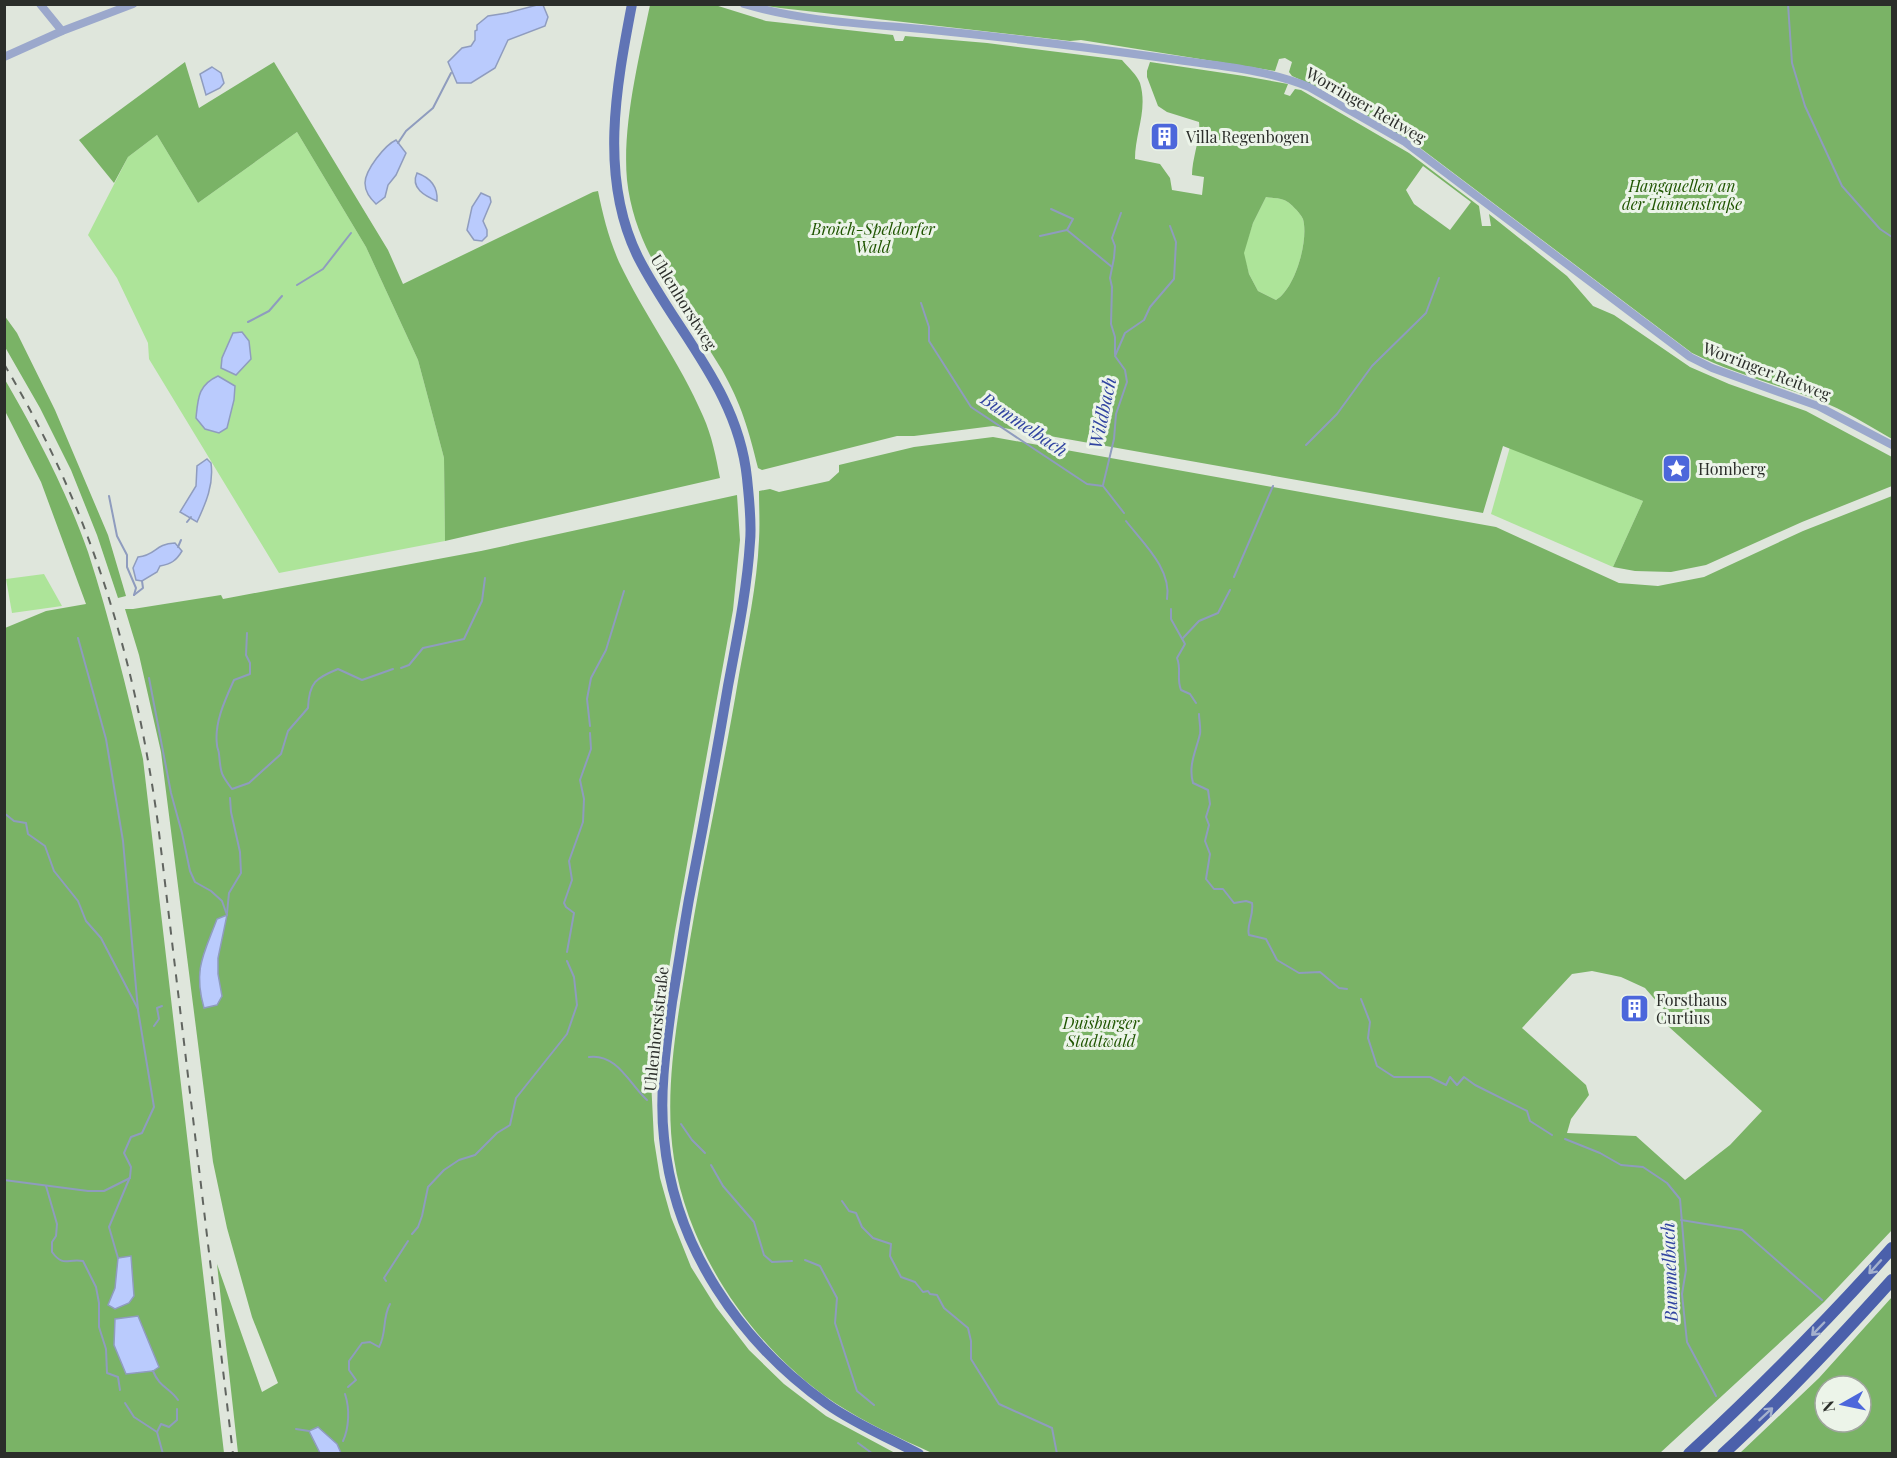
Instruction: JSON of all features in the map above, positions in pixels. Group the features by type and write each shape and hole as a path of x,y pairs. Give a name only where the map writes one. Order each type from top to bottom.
{"highway":[{"path":"1689,1454 1772,1376 1893,1248"},
{"path":"1723,1454 1812,1368 1893,1280"}],"main road":[{"name":"Uhlenhorstweg","path":"632,4 620,65 615,114 614,153 617,185 624,219 636,254 711,372 734,419 747,478 751,540"},
{"name":"Uhlenhorststraße","path":"751,540 741,612 682,936 668,1032 663,1082 663,1137 669,1170 687,1232 707,1275 756,1342 789,1374 830,1407 919,1454"}],"street":[{"path":"40,4 62,31"},
{"path":"4,57 62,31 133,4"},
{"name":"Worringer Reitweg","path":"744,4 788,15 983,35 1150,56 1255,71 1294,81 1309,87 1405,142 1690,357 1712,368 1818,406 1893,445"}],"green space":[{"name":"Broich-Speldorfer Wald","path":"650,5 715,5 766,21 893,35 895,41 903,41 905,36 987,43 1122,60 1139,80 1142,93 1143,103 1135,159 1160,164 1170,178 1172,190 1202,195 1204,177 1192,175 1199,122 1167,112 1158,106 1147,77 1150,62 1288,84 1284,94 1290,96 1295,89 1301,90 1409,153 1479,206 1482,226 1491,226 1489,214 1567,276 1593,306 1614,315 1690,367 1729,384 1806,411 1892,457 1892,486 1802,522 1706,565 1671,572 1635,571 1613,567 1643,501 1503,446 1483,513 993,426 897,436 762,470 758,468 744,418 729,382 651,257 632,207 627,180 627,137 632,92","holes":["1423,166 1471,202 1450,230 1414,204 1406,190","1266,197 1282,199 1289,203 1302,217 1304,228 1299,263 1289,286 1276,300 1258,291 1249,274 1244,253 1253,223"]},
{"name":"Hangquellen an der Tannenstraße","path":"760,5 1892,5 1892,439 1828,404 1692,353 1419,147 1330,93 1292,76 1289,72 1292,62 1285,58 1279,59 1275,71 1081,40 1070,41"},
{"path":"185,62 199,108 274,62 388,250 403,284 598,191 612,245 619,262 684,377 703,416 720,478 445,541 444,458 418,360 366,247 297,132 198,203 157,135 128,157 114,183 79,140"},
{"path":"297,132 366,247 418,360 444,458 445,541 279,573 149,359 148,343 117,278 88,235 128,157 157,135 198,203"},
{"path":"1266,197 1282,199 1289,203 1302,217 1304,228 1299,263 1289,286 1276,300 1258,291 1249,274 1243,253 1253,223"},
{"path":"4,315 17,333 55,410 108,535 126,596 118,598 97,535 71,470 40,408 5,347"},
{"path":"4,378 50,463 71,507 88,552 118,655 143,759 224,1453 5,1453 5,628 46,611 86,604 41,482 5,411"},
{"name":"Duisburger Stadtwald","path":"993,437 1496,527 1619,583 1658,586 1704,577 1803,531 1892,496 1892,1230 1824,1302 1660,1453 932,1453 859,1417 835,1403 806,1381 778,1356 730,1297 710,1264 694,1230 682,1195 674,1159 670,1110 672,1062 692,929 754,591 759,540 759,491 770,489 779,492 829,481 839,472 839,465 914,447","holes":["1592,971 1621,977 1645,988 1664,1010 1658,1017 1762,1111 1730,1145 1685,1180 1636,1136 1567,1133 1571,1119 1589,1095 1586,1085 1522,1028 1572,974"]},
{"path":"1510,447 1643,501 1613,567 1491,514"},
{"path":"737,495 740,540 733,610 675,931 651,1080 654,1140 660,1178 671,1217 691,1267 716,1307 749,1350 784,1384 826,1416 895,1453 238,1453 217,1264 262,1392 278,1383 252,1317 227,1228 213,1162 161,752 139,655 125,609 221,595 223,599 481,551"},
{"path":"44,574 62,606 12,613 6,579"},
{"path":"1892,1297 1892,1453 1740,1453 1813,1384 1813,1434 1873,1434 1873,1374 1823,1374"}],"water":[{"path":"543,5 548,17 545,26 508,40 495,68 471,83 457,83 448,62 462,48 471,46 475,40 477,25 488,16"},
{"path":"212,67 221,73 224,83 220,88 206,95 200,74"},
{"path":"396,140 406,153 396,175 388,185 385,197 376,204 367,192 366,178 376,158"},
{"path":"417,173 433,184 437,201 417,187 415,178"},
{"path":"481,193 490,197 491,202 483,221 487,236 482,241 474,240 467,230 472,207"},
{"path":"242,332 249,341 251,359 236,375 221,368 222,358 233,333"},
{"path":"218,376 235,386 227,428 219,433 205,429 196,418 200,393 206,384"},
{"path":"207,459 211,463 212,471 210,486 197,522 180,512 196,486 197,466"},
{"path":"175,543 182,551 175,560 160,566 157,572 142,581 136,580 133,568 138,557 149,554 163,545"},
{"path":"227,915 218,958 222,996 217,1005 204,1008 200,972 204,952 217,919"},
{"path":"131,1256 134,1296 129,1303 115,1309 108,1305 115,1288 118,1258"},
{"path":"138,1316 159,1367 153,1371 126,1374 114,1345 115,1319"},
{"path":"318,1427 337,1444 341,1453 320,1453 309,1431"}],"waterway":[{"path":"1788,4 1792,63 1805,106 1842,186 1880,229 1892,237"},
{"path":"398,143 406,131 433,108 451,73"},
{"path":"1051,209 1073,219 1067,230"},
{"path":"1115,354 1115,337 1111,324 1112,287 1110,278 1115,246 1112,238 1121,213"},
{"name":"Wildbach","path":"1103,485 1114,439 1116,414 1127,382 1125,370 1115,356 1125,333 1144,320 1150,307 1174,279 1176,242 1170,226"},
{"path":"1040,236 1067,230 1112,267"},
{"path":"297,285 323,269 351,233"},
{"path":"1306,445 1337,414 1372,366 1426,313 1439,278"},
{"path":"248,322 269,311 282,296"},
{"name":"Bummelbach","path":"921,303 929,327 929,341 971,407 1087,484 1103,486 1124,513"},
{"path":"1234,577 1273,486"},
{"path":"109,496 117,536 127,555 127,567 136,588 134,595"},
{"path":"187,522 191,517"},
{"name":"Bummelbach","path":"1126,521 1161,567 1165,577 1167,599"},
{"path":"178,547 181,540"},
{"path":"401,668 409,665 423,648 464,639 482,601 485,578"},
{"path":"134,595 143,588 142,581"},
{"path":"1183,638 1199,621 1218,613 1230,590"},
{"path":"590,726 587,699 591,678 606,650 624,591"},
{"name":"Bummelbach","path":"1171,609 1171,619 1185,644 1177,658 1181,690 1190,694 1196,703"},
{"path":"247,633 246,655 250,663 250,674 234,680 221,712 216,737 223,776 232,789 249,783 281,754 288,731 308,708 310,692 319,678 338,669 362,680 393,669"},
{"path":"78,638 106,739 123,841 138,1010 154,1107 142,1133 131,1137 124,1153 131,1167 130,1177 109,1227 118,1258"},
{"path":"149,678 171,793 190,871 195,882 211,891 222,901 227,915"},
{"name":"Bummelbach","path":"1199,714 1200,734 1191,770 1193,783 1208,790 1210,804 1206,817 1209,825 1205,841 1210,854 1206,879 1214,889 1223,889 1234,903 1246,901 1252,903 1249,935 1266,939 1277,960 1299,973 1320,972 1339,988 1347,989"},
{"path":"567,952 574,913 564,903 572,880 569,861 583,822 584,799 580,780 591,749 590,733"},
{"path":"227,913 229,893 241,873 240,852 230,798"},
{"path":"4,813 14,821 26,823 28,834 45,846 54,871 78,901 86,921 101,938 138,1009"},
{"path":"412,1234 418,1227 422,1216 428,1187 444,1170 459,1160 475,1155 497,1133 510,1125 516,1098 567,1034 577,1005 574,977 567,961"},
{"name":"Bummelbach","path":"1361,999 1370,1022 1368,1038 1377,1066 1394,1077 1430,1077 1446,1085 1450,1077 1457,1085 1464,1077 1475,1085 1527,1111 1530,1121 1552,1135"},
{"path":"154,1026 159,1019 157,1008 162,1006"},
{"path":"589,1057 599,1057 615,1065 647,1100"},
{"path":"681,1124 705,1153"},
{"name":"Bummelbach","path":"1565,1139 1600,1153 1621,1165 1643,1167 1667,1183 1680,1199 1686,1270 1682,1294 1687,1342 1716,1396"},
{"path":"711,1165 723,1186 754,1222 764,1255 772,1262 792,1261"},
{"path":"4,1180 104,1191 130,1178"},
{"path":"46,1186 57,1224 52,1252 63,1261 83,1261 96,1287 99,1327 106,1349 107,1373 118,1377 120,1390"},
{"path":"842,1201 849,1211 856,1213 862,1227 873,1238 891,1244 890,1256 901,1277 915,1282 923,1292 928,1291 930,1294 937,1295 944,1308 968,1328 971,1359 999,1404 1052,1428 1057,1454"},
{"path":"1681,1220 1742,1230 1822,1300"},
{"path":"386,1281 384,1278 408,1241"},
{"path":"805,1260 820,1266 837,1298 835,1323 857,1391 874,1405"},
{"path":"348,1387 356,1380 349,1370 349,1361 362,1343 370,1342 379,1347 390,1304"},
{"path":"153,1371 159,1381 178,1400"},
{"path":"343,1441 348,1418 345,1394"},
{"path":"125,1403 134,1417 157,1432"},
{"path":"163,1454 157,1432 161,1424 169,1427 177,1420 177,1409"},
{"path":"296,1429 309,1431"},
{"path":"858,1443 873,1454"}],"railway":[{"path":"4,364 35,419 62,474 85,529 105,586 136,702 158,824 233,1454"}],"place":[{"name":"Villa Regenbogen","path":"1165,137"},
{"name":"Homberg","path":"1677,469"},
{"name":"Forsthaus Curtius","path":"1635,1009"}]}
